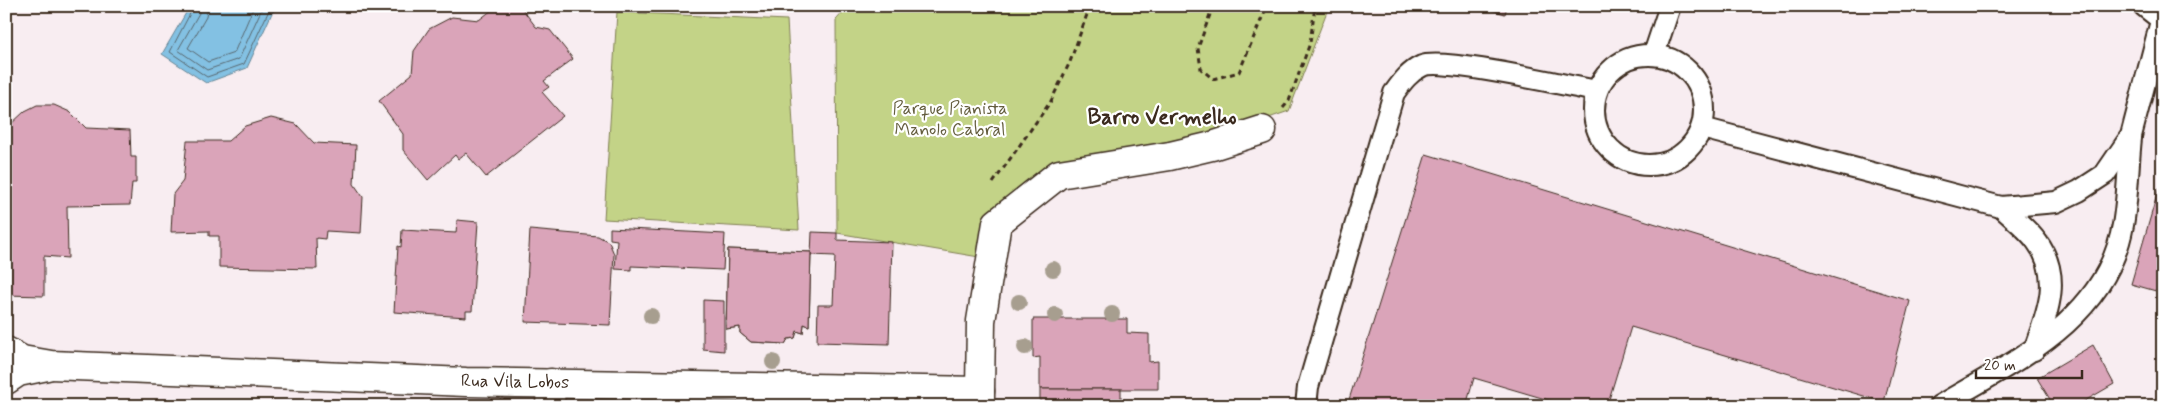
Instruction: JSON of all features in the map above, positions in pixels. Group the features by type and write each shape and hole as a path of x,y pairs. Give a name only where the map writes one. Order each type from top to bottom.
{"street":[{"path":"980,398 981,321 996,223 1060,174 1170,156 1212,146 1262,130"},
{"name":"Rua Vila Lobos","path":"6,350 22,360 51,365 466,382 551,394 980,398"},
{"name":"Rua Vila Lobos","path":"6,380 18,372 51,365"}],"lane":[{"path":"1654,54 1670,6"},
{"path":"1939,406 2034,350 2071,321 2093,294 2112,261 2123,226 2131,136 2162,21 2144,6"},
{"path":"1654,54 1678,62 1696,80 1705,104 1702,128 1690,147 1674,160 1652,165 1631,162 1612,151 1599,134 1593,112 1597,91 1605,75 1619,63 1636,56 1654,54"},
{"path":"1306,406 1308,387 1394,92 1405,77 1423,65 1451,64 1597,91"},
{"path":"1702,128 2001,207 2056,202 2079,191 2105,174 2131,136"},
{"path":"2001,207 2037,242 2048,261 2051,287 2049,309 2034,350"}],"path":[{"path":"990,191 998,174 1051,101 1070,62 1090,6"},
{"path":"1213,6 1198,48 1201,69 1213,79 1239,72 1267,6"},
{"path":"1262,130 1289,101 1310,43 1315,6"}],"green space":[{"name":"Parque Pianista Manolo Cabral","path":"849,6 1329,6 1289,111 1030,200 991,259 837,233 836,20"},
{"path":"617,12 787,20 799,230 604,219"}],"water":[{"path":"190,6 278,6 272,13 247,68 206,83 162,54"}],"building":[{"path":"497,6 520,6 536,27 550,30 573,59 544,81 549,87 542,92 563,116 486,177 466,153 458,159 455,155 428,180 403,150 403,134 379,101 412,74 414,51 429,29 452,17 479,20"},
{"path":"1478,6 1507,6 1505,14"},
{"path":"1549,6 1573,6 1572,12"},
{"path":"37,105 54,105 70,112 86,128 130,130 131,157 136,157 136,183 132,183 130,205 67,206 68,258 44,256 44,296 6,295 6,124 10,125 25,111"},
{"path":"271,118 296,124 314,143 356,145 354,184 363,197 361,233 326,231 325,239 316,238 317,269 219,267 219,236 209,236 209,231 171,232 173,194 183,181 187,141 228,141 245,126"},
{"path":"1426,154 1910,301 1884,402 1631,327 1607,406 1569,406 1474,378 1466,406 1347,406"},
{"path":"2163,174 2163,293 2131,284"},
{"path":"457,220 478,222 472,311 466,311 466,317 394,312 398,246 401,247 402,230 456,233"},
{"path":"610,228 725,234 723,270 631,266 631,270 615,269 617,240 610,239"},
{"path":"530,230 598,236 609,242 614,254 610,325 525,322"},
{"path":"812,232 837,233 837,240 892,242 889,344 817,342 818,305 833,305 835,256 811,255"},
{"path":"728,249 811,252 809,326 804,324 803,333 797,331 795,338 788,339 785,344 751,342 740,333 740,327 726,329"},
{"path":"728,249 811,252 809,326 804,324 803,333 797,331 795,338 788,339 785,344 751,342 740,333 740,327 726,329"},
{"path":"703,300 724,301 724,351 703,349"},
{"path":"1033,319 1127,319 1127,333 1149,334 1149,362 1158,361 1158,389 1040,389 1040,357 1033,358"},
{"path":"2093,345 2114,384 2076,406 2054,406 2037,378"},
{"path":"1040,389 1121,389 1121,406 1040,406"},
{"path":"2163,402 2163,406 2126,406 2125,404"}],"district":[{"name":"Barro Vermelho","path":"1162,118"}]}
